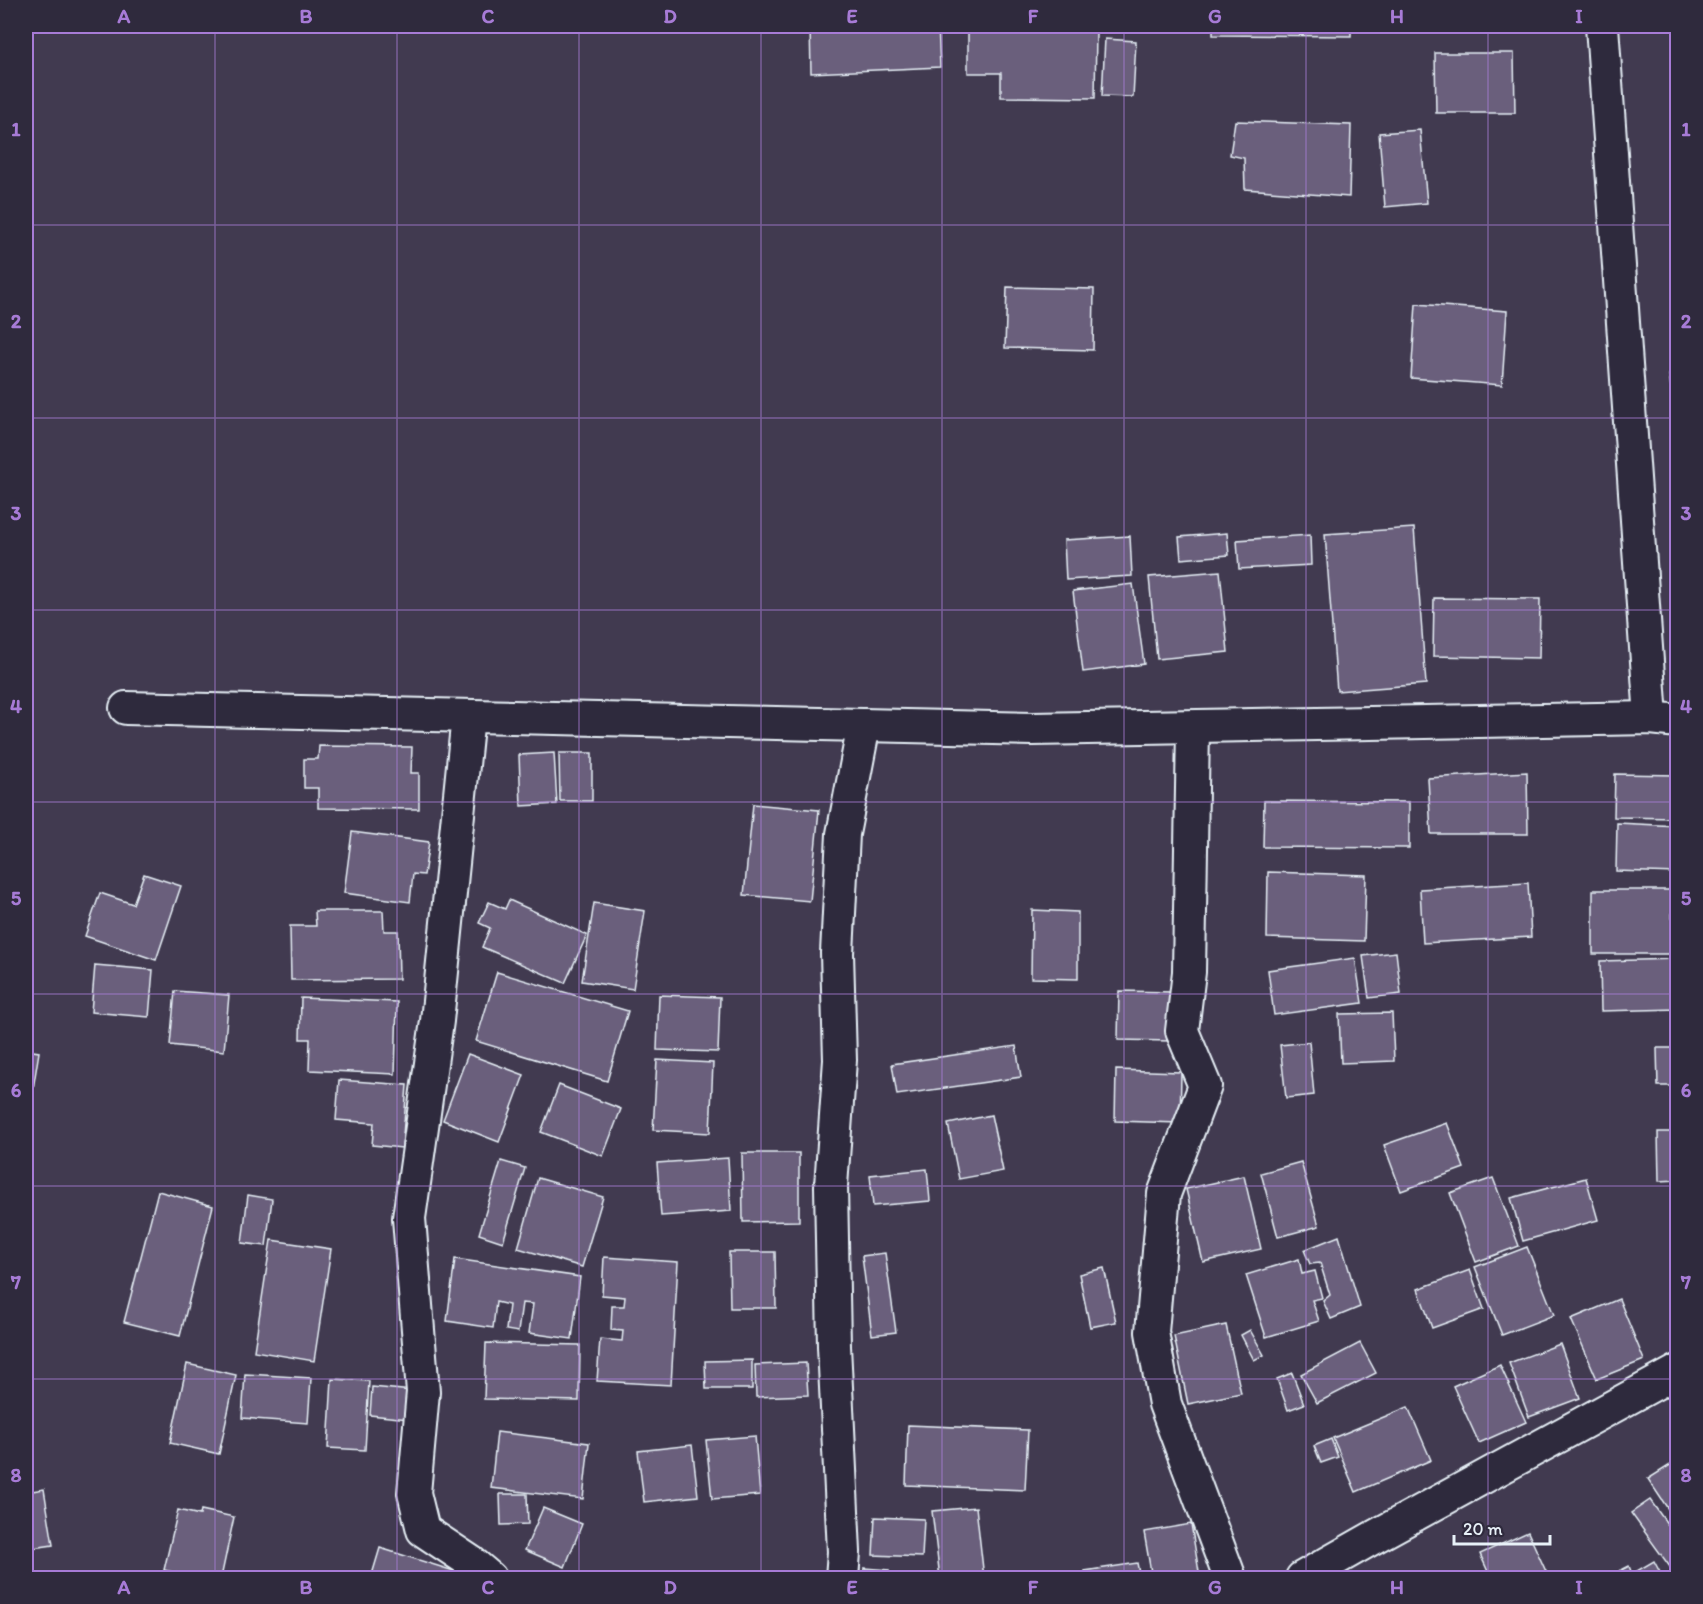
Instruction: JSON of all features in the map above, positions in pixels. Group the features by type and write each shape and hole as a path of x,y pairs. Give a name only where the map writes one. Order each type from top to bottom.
{"street":[{"path":"126,708 1033,729 1664,720 1602,26"},
{"path":"468,716 437,1021 409,1218 423,1392 414,1493 423,1530 471,1562 490,1578"},
{"path":"842,1578 844,1552 834,1346 831,1186 840,1060 837,953 843,834 864,725"},
{"path":"1193,727 1189,972 1182,1031 1205,1086 1164,1194 1152,1332 1166,1404 1230,1578"},
{"path":"1302,1578 1677,1371"}],"building":[{"path":"810,26 938,26 940,67 811,73"},
{"path":"968,26 1073,26 1073,31 1096,31 1095,98 1001,97 1001,73 968,73"},
{"path":"1142,26 1142,30 1113,27"},
{"path":"1213,26 1351,26 1351,36 1213,35"},
{"path":"1105,39 1136,41 1133,97 1102,96"},
{"path":"1435,53 1514,53 1515,113 1436,113"},
{"path":"1235,121 1351,125 1349,197 1245,189 1244,158 1230,155"},
{"path":"1420,130 1427,203 1385,207 1379,133"},
{"path":"1007,287 1094,289 1093,350 1005,348"},
{"path":"1416,304 1507,311 1502,385 1411,378"},
{"path":"1678,374 1678,435 1669,375"},
{"path":"1414,528 1426,684 1337,691 1325,534"},
{"path":"1227,533 1229,555 1181,559 1179,537"},
{"path":"1310,535 1311,565 1239,569 1237,540"},
{"path":"1130,536 1132,576 1066,580 1064,540"},
{"path":"1220,571 1228,652 1157,659 1149,577"},
{"path":"1133,584 1144,664 1083,672 1073,591"},
{"path":"1434,598 1540,599 1539,658 1433,656"},
{"path":"319,746 412,747 411,773 419,773 419,809 318,808 318,788 304,788 304,759 318,759"},
{"path":"554,753 557,804 521,806 519,755"},
{"path":"559,753 592,753 592,801 560,801"},
{"path":"1527,772 1528,834 1431,834 1428,778"},
{"path":"1615,774 1678,775 1678,818 1614,817"},
{"path":"1264,801 1409,802 1409,848 1263,847"},
{"path":"753,804 819,810 810,901 744,895"},
{"path":"1617,823 1678,826 1677,873 1616,871"},
{"path":"352,832 429,842 424,875 413,874 410,902 344,893"},
{"path":"1268,872 1366,875 1364,941 1267,938"},
{"path":"144,874 181,886 156,960 85,936 100,893 133,904"},
{"path":"1528,883 1531,937 1423,943 1420,889"},
{"path":"1593,890 1672,890 1672,954 1593,954"},
{"path":"509,900 587,935 565,983 482,947 490,928 479,923 489,902 505,909"},
{"path":"594,903 645,911 633,989 582,981"},
{"path":"1032,910 1078,912 1078,979 1031,978"},
{"path":"315,911 383,911 384,931 398,931 399,979 291,980 290,926 316,926"},
{"path":"1396,952 1401,994 1369,998 1363,956"},
{"path":"1355,958 1362,1003 1274,1015 1268,970"},
{"path":"1678,959 1678,1009 1601,1011 1600,961"},
{"path":"95,965 153,970 149,1017 91,1012"},
{"path":"497,972 628,1011 607,1081 476,1041"},
{"path":"175,991 229,995 224,1051 170,1045"},
{"path":"1119,991 1173,992 1172,1041 1118,1040"},
{"path":"659,995 720,997 718,1052 657,1050"},
{"path":"301,998 397,1002 395,1074 309,1070 310,1039 300,1039"},
{"path":"1392,1013 1394,1061 1341,1063 1339,1014"},
{"path":"1309,1042 1314,1095 1286,1098 1280,1045"},
{"path":"1016,1046 1021,1077 897,1095 892,1064"},
{"path":"1657,1048 1678,1048 1678,1113 1671,1086 1658,1086"},
{"path":"26,1050 39,1052 29,1114 26,1113"},
{"path":"468,1054 524,1075 499,1142 443,1120"},
{"path":"657,1060 713,1063 710,1133 653,1130"},
{"path":"1116,1070 1181,1072 1180,1123 1115,1121"},
{"path":"339,1080 407,1085 402,1148 372,1145 374,1123 336,1120"},
{"path":"559,1085 621,1109 603,1156 541,1132"},
{"path":"991,1115 1003,1171 959,1179 948,1124"},
{"path":"1447,1123 1464,1168 1401,1191 1384,1145"},
{"path":"1658,1132 1678,1132 1678,1180 1659,1181"},
{"path":"742,1153 799,1153 799,1221 743,1222"},
{"path":"728,1158 731,1211 661,1216 657,1163"},
{"path":"501,1161 525,1168 503,1242 479,1234"},
{"path":"1301,1162 1319,1226 1278,1237 1261,1173"},
{"path":"927,1169 930,1201 873,1206 870,1175"},
{"path":"1244,1176 1261,1249 1203,1262 1186,1189"},
{"path":"538,1178 603,1197 582,1267 518,1248"},
{"path":"1493,1178 1519,1246 1476,1262 1450,1193"},
{"path":"1586,1178 1598,1220 1523,1241 1511,1198"},
{"path":"158,1191 213,1206 180,1336 124,1322"},
{"path":"248,1195 272,1199 266,1246 242,1243"},
{"path":"1339,1236 1360,1307 1331,1319 1323,1301 1330,1295 1320,1263 1310,1264 1304,1250"},
{"path":"271,1240 331,1249 314,1361 254,1351"},
{"path":"1527,1247 1554,1315 1502,1335 1475,1267"},
{"path":"729,1252 775,1252 776,1308 730,1308"},
{"path":"885,1253 896,1332 872,1335 862,1256"},
{"path":"604,1257 678,1262 671,1385 597,1381 600,1339 622,1341 623,1331 611,1330 612,1306 624,1306 625,1297 602,1295"},
{"path":"455,1259 580,1277 572,1339 529,1333 533,1304 522,1303 518,1332 506,1330 509,1305 496,1302 493,1328 447,1321"},
{"path":"1299,1259 1302,1274 1315,1271 1322,1298 1312,1300 1319,1321 1266,1337 1246,1275"},
{"path":"1104,1268 1116,1322 1090,1327 1079,1274"},
{"path":"1470,1270 1484,1309 1432,1328 1418,1289"},
{"path":"1619,1299 1644,1360 1597,1379 1571,1319"},
{"path":"1226,1325 1241,1393 1188,1404 1174,1336"},
{"path":"1250,1330 1264,1355 1254,1360 1241,1335"},
{"path":"486,1343 580,1345 579,1401 484,1399"},
{"path":"1360,1343 1376,1373 1317,1403 1301,1374"},
{"path":"1560,1344 1580,1398 1529,1417 1509,1363"},
{"path":"752,1360 752,1389 706,1389 705,1361"},
{"path":"806,1363 808,1395 756,1397 755,1365"},
{"path":"187,1364 236,1375 219,1454 170,1443"},
{"path":"1500,1365 1526,1422 1479,1443 1453,1386"},
{"path":"1292,1373 1304,1404 1288,1410 1277,1379"},
{"path":"245,1374 311,1378 308,1423 242,1418"},
{"path":"332,1379 369,1381 365,1450 328,1448"},
{"path":"372,1387 412,1391 409,1419 370,1415"},
{"path":"1408,1407 1431,1460 1356,1492 1333,1438"},
{"path":"908,1425 1028,1430 1025,1490 906,1485"},
{"path":"497,1432 589,1443 583,1499 491,1488"},
{"path":"755,1436 760,1495 712,1499 706,1440"},
{"path":"1331,1439 1338,1457 1321,1463 1314,1446"},
{"path":"692,1445 698,1496 644,1502 638,1451"},
{"path":"1678,1460 1678,1524 1648,1479"},
{"path":"44,1489 53,1545 26,1549 26,1492"},
{"path":"500,1494 527,1494 528,1524 501,1525"},
{"path":"1650,1500 1678,1539 1678,1578 1631,1513"},
{"path":"976,1507 984,1578 940,1578 932,1511"},
{"path":"543,1508 582,1524 565,1567 525,1550"},
{"path":"178,1510 200,1515 201,1510 234,1517 221,1578 201,1578 164,1570"},
{"path":"875,1517 924,1519 922,1557 873,1555"},
{"path":"1191,1524 1200,1578 1152,1578 1144,1532"},
{"path":"1528,1532 1549,1578 1491,1578 1480,1554"},
{"path":"380,1548 470,1576 470,1578 371,1578"},
{"path":"1654,1561 1663,1578 1606,1578 1629,1566 1632,1574"},
{"path":"1137,1563 1140,1578 1086,1578 1085,1571"},
{"path":"864,1568 889,1570 888,1578 863,1578"},
{"path":"1044,1572 1045,1578 997,1578"}]}
